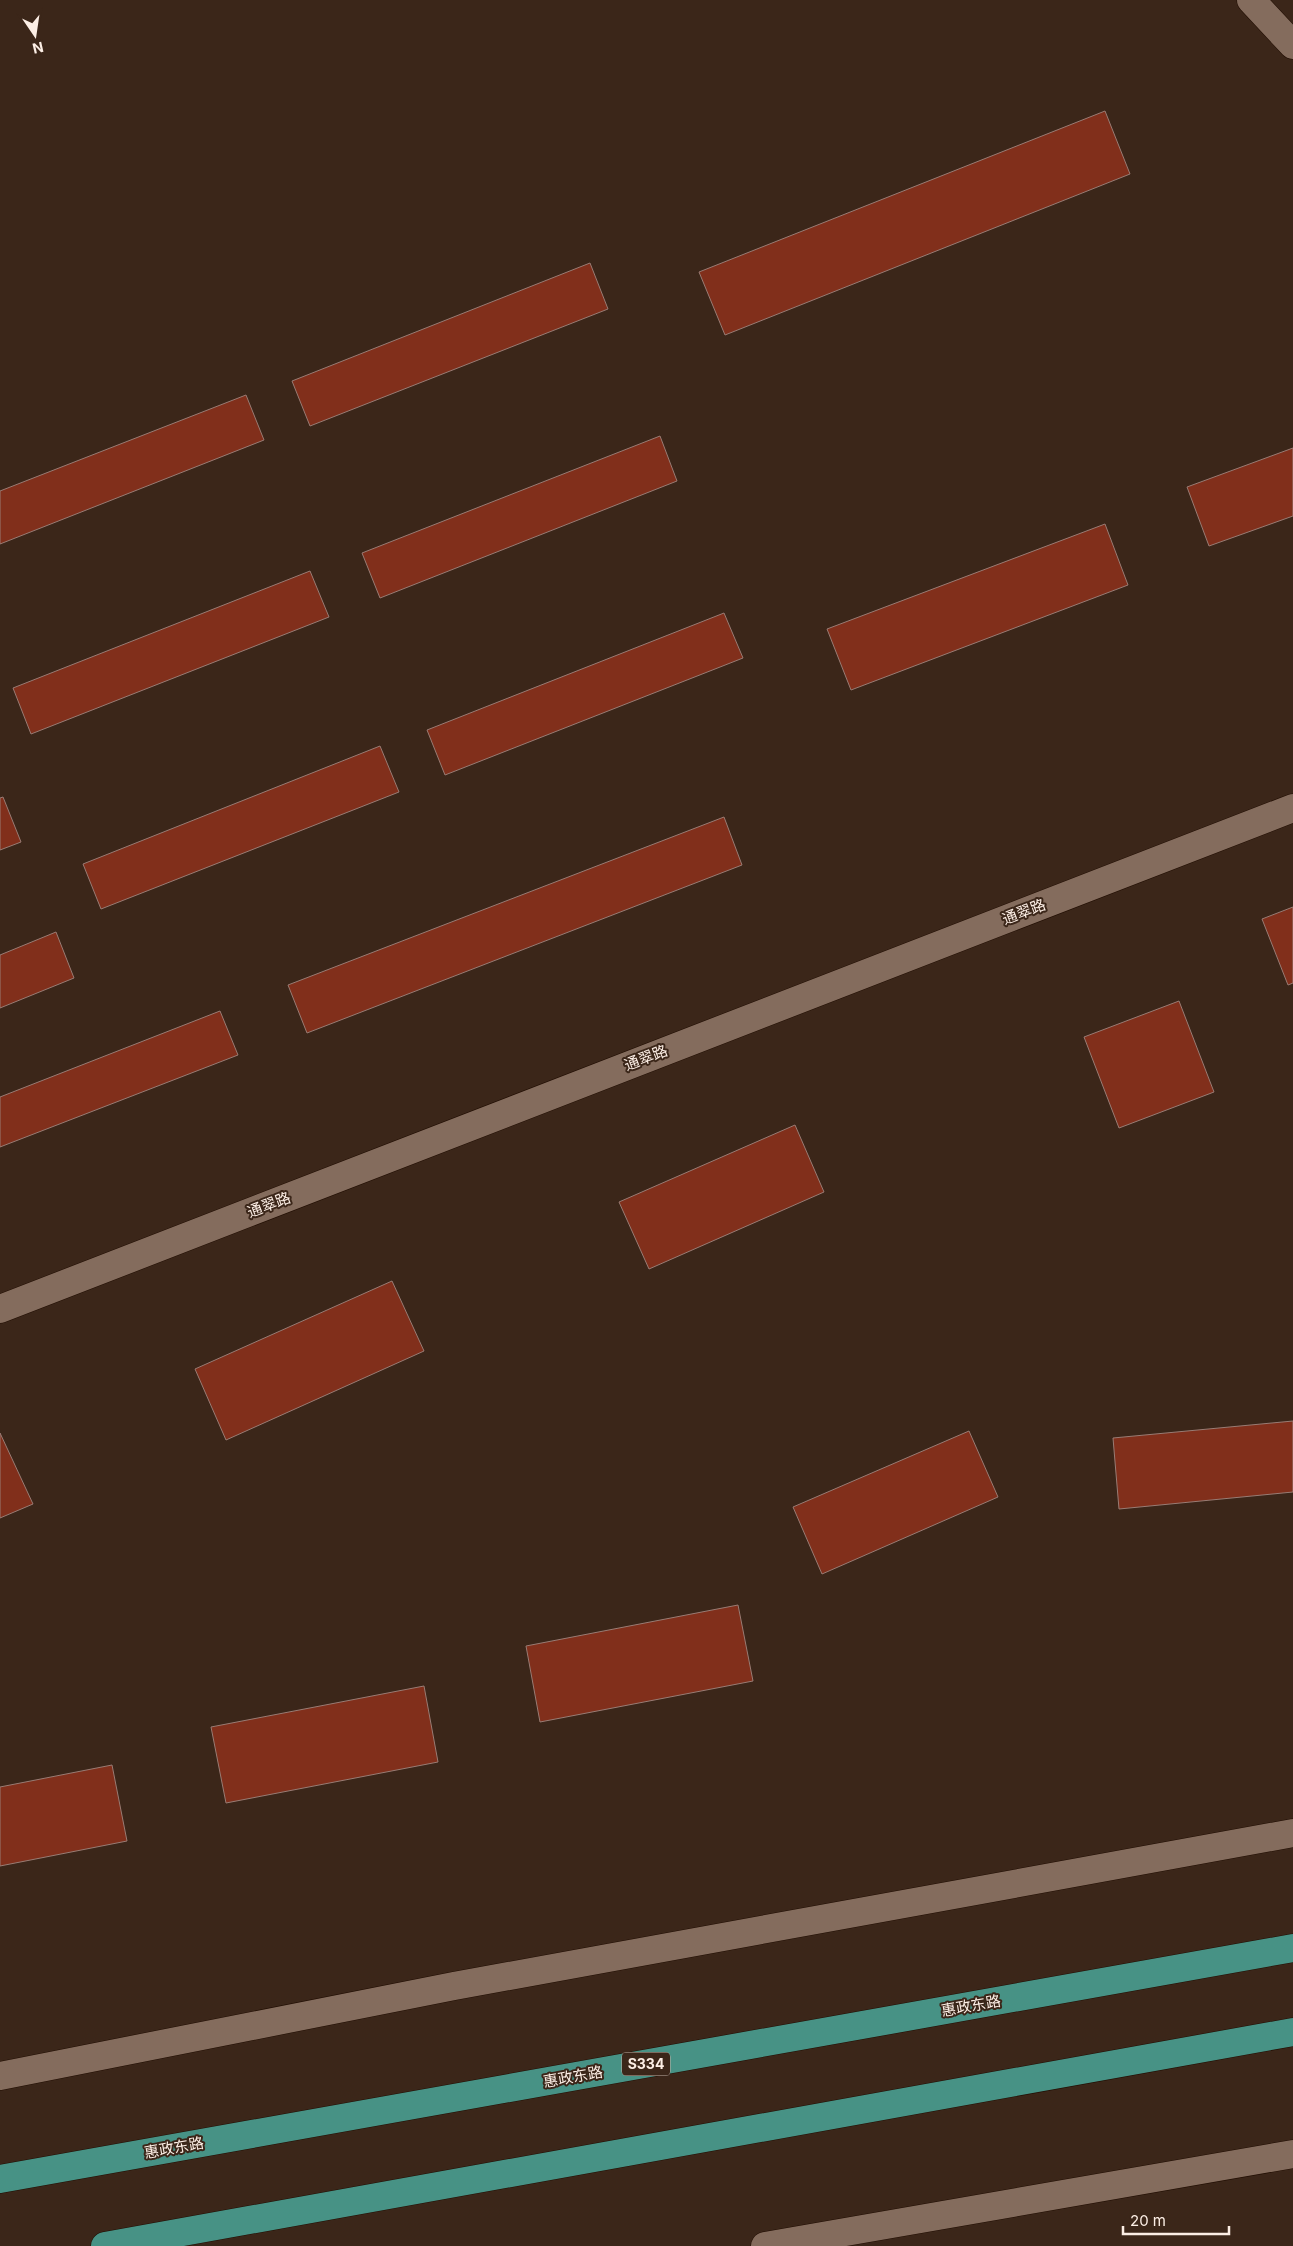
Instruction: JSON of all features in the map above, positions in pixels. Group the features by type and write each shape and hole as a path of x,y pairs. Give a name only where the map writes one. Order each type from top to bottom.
{"main road":[{"path":"1251,0 1293,45"},
{"name":"通翠路","path":"0,1308 1293,808"},
{"path":"0,2076 454,1986 1293,1833"},
{"name":"惠政东路","path":"0,2179 1293,1948"},
{"path":"105,2246 1293,2032"},
{"path":"765,2246 1293,2154"}],"building":[{"path":"1105,111 1130,174 725,335 699,272"},
{"path":"590,263 608,309 310,426 292,381"},
{"path":"246,395 264,440 0,544 0,491"},
{"path":"660,436 677,481 380,598 362,553"},
{"path":"1293,448 1293,516 1209,546 1187,487"},
{"path":"1105,524 1128,585 851,690 827,629"},
{"path":"310,571 329,617 31,734 13,688"},
{"path":"724,613 743,658 445,775 427,730"},
{"path":"380,746 399,792 101,909 83,864"},
{"path":"3,797 21,842 0,850 0,798"},
{"path":"724,817 742,865 307,1033 288,985"},
{"path":"1293,907 1293,983 1288,985 1262,919"},
{"path":"56,932 74,978 0,1008 0,955"},
{"path":"1179,1001 1214,1092 1119,1128 1084,1037"},
{"path":"220,1011 238,1055 0,1147 0,1097"},
{"path":"795,1125 824,1192 649,1269 619,1202"},
{"path":"392,1281 424,1351 226,1440 195,1369"},
{"path":"1293,1421 1293,1492 1119,1509 1113,1438"},
{"path":"969,1431 998,1497 822,1574 793,1507"},
{"path":"0,1433 33,1504 0,1518"},
{"path":"738,1605 753,1681 540,1722 526,1646"},
{"path":"424,1686 438,1762 226,1803 211,1727"},
{"path":"112,1765 127,1841 0,1866 0,1787"}]}
